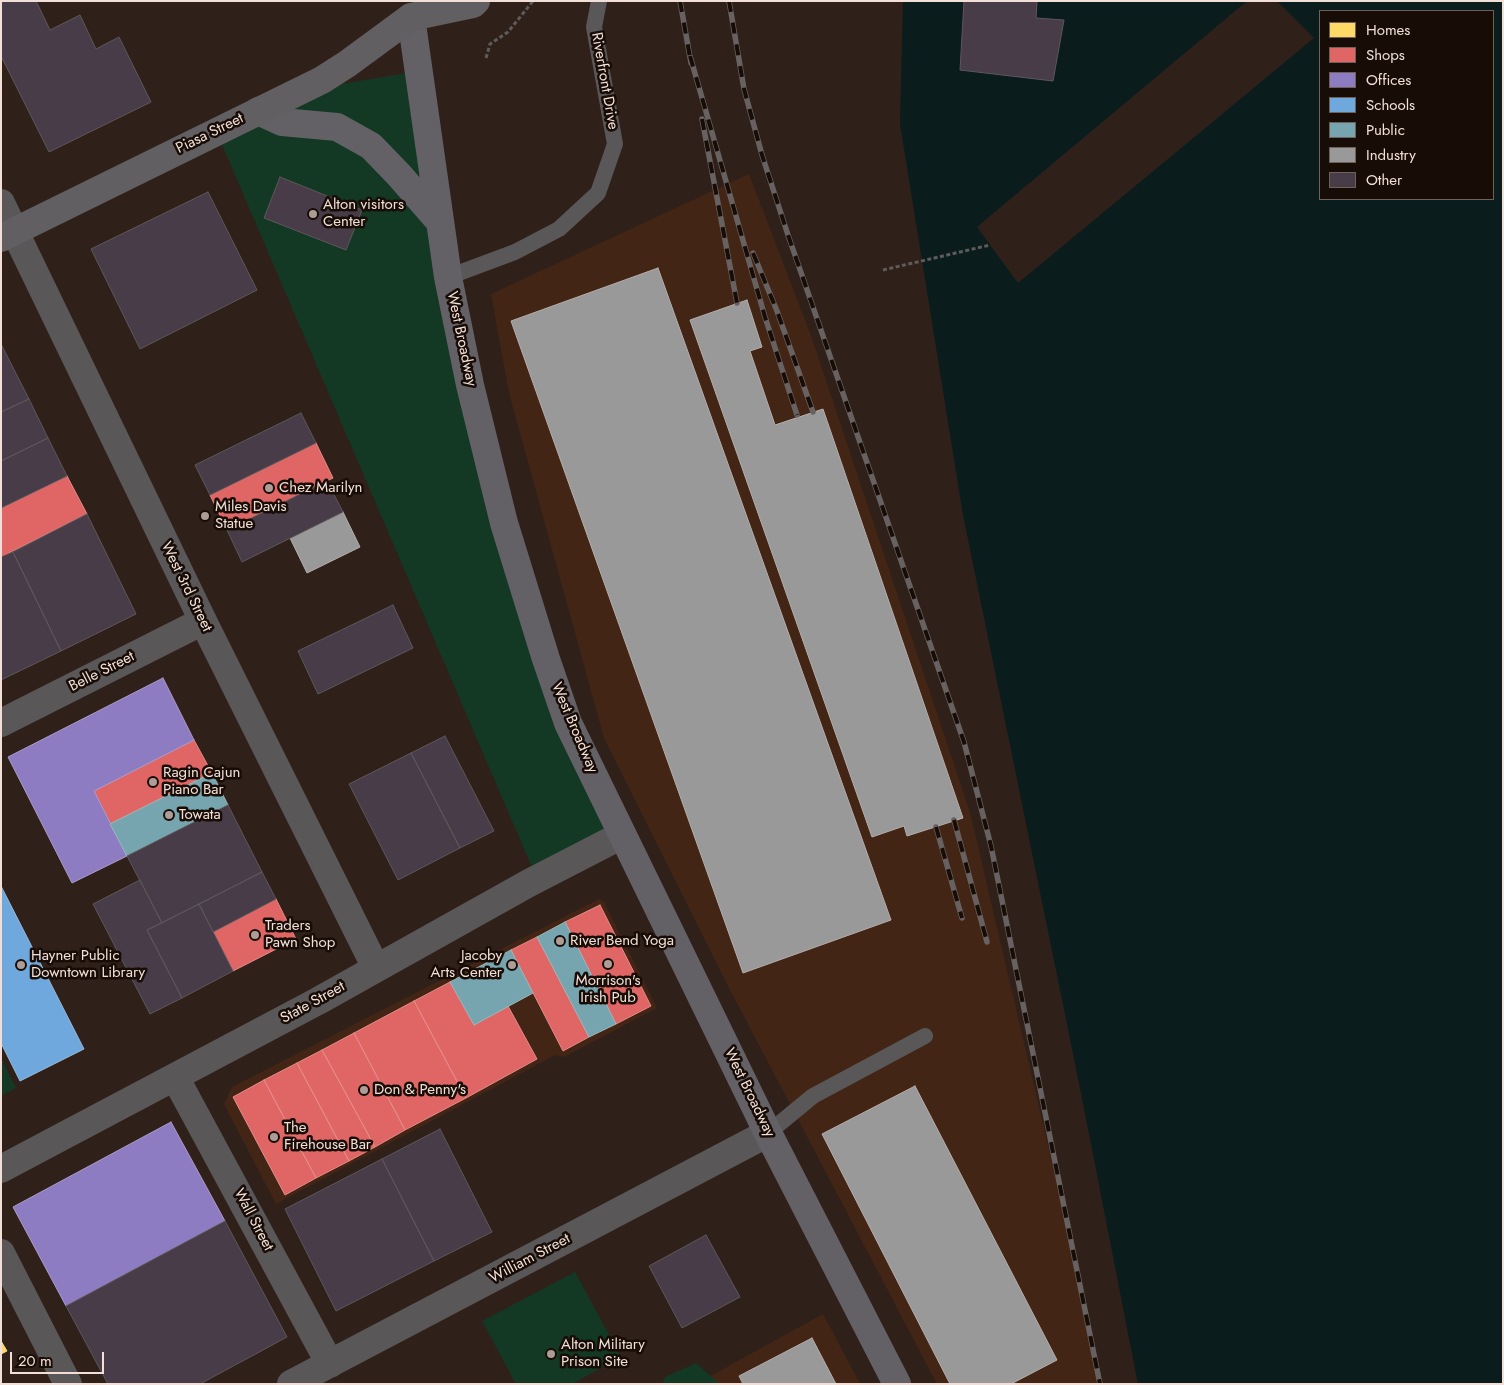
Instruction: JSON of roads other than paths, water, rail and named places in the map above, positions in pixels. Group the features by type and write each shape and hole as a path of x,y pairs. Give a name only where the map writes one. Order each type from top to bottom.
{"highway":[{"path":"415,9 473,4 476,1"},
{"name":"Piasa Street","path":"8,235 322,80 347,64 415,9"}],"main road":[{"name":"West Broadway","path":"415,9 448,277 470,385 504,523 568,723 768,1133 897,1384"},
{"path":"258,111 282,122 337,128 371,146 440,222"}],"street":[{"name":"West 3rd Street","path":"1,203 8,235 376,968"},
{"name":"Belle Street","path":"1,723 203,621"},
{"name":"State Street","path":"1,1169 318,1001 529,883 622,835"},
{"name":"Wall Street","path":"175,1077 330,1364"},
{"name":"William Street","path":"291,1384 768,1133"},
{"path":"1,1253 68,1384"}],"lane":[{"name":"Riverfront Drive","path":"448,277 515,252 559,229 598,193 615,144 594,27 600,1"},
{"path":"768,1133 812,1096 925,1036"}],"railway":[{"path":"680,1 691,63"},
{"path":"729,1 744,89 762,155 964,742 991,846 1100,1384"},
{"path":"690,56 765,317 797,415"},
{"path":"702,119 737,303"},
{"path":"753,253 777,311 813,412"},
{"path":"954,820 987,942"},
{"path":"936,827 962,918"}],"place":[{"name":"Alton visitors Center","path":"313,214"},
{"name":"Chez Marilyn","path":"269,488"},
{"name":"Miles Davis Statue","path":"205,516"},
{"name":"Ragin Cajun Piano Bar","path":"153,782"},
{"name":"Towata","path":"169,815"},
{"name":"Traders Pawn Shop","path":"255,935"},
{"name":"River Bend Yoga","path":"560,941"},
{"name":"Morrison's Irish Pub","path":"608,964"},
{"name":"Hayner Public Downtown Library","path":"21,965"},
{"name":"Jacoby Arts Center","path":"512,965"},
{"name":"Don & Penny's","path":"364,1090"},
{"name":"The Firehouse Bar","path":"274,1137"},
{"name":"Alton Military Prison Site","path":"551,1354"}]}
